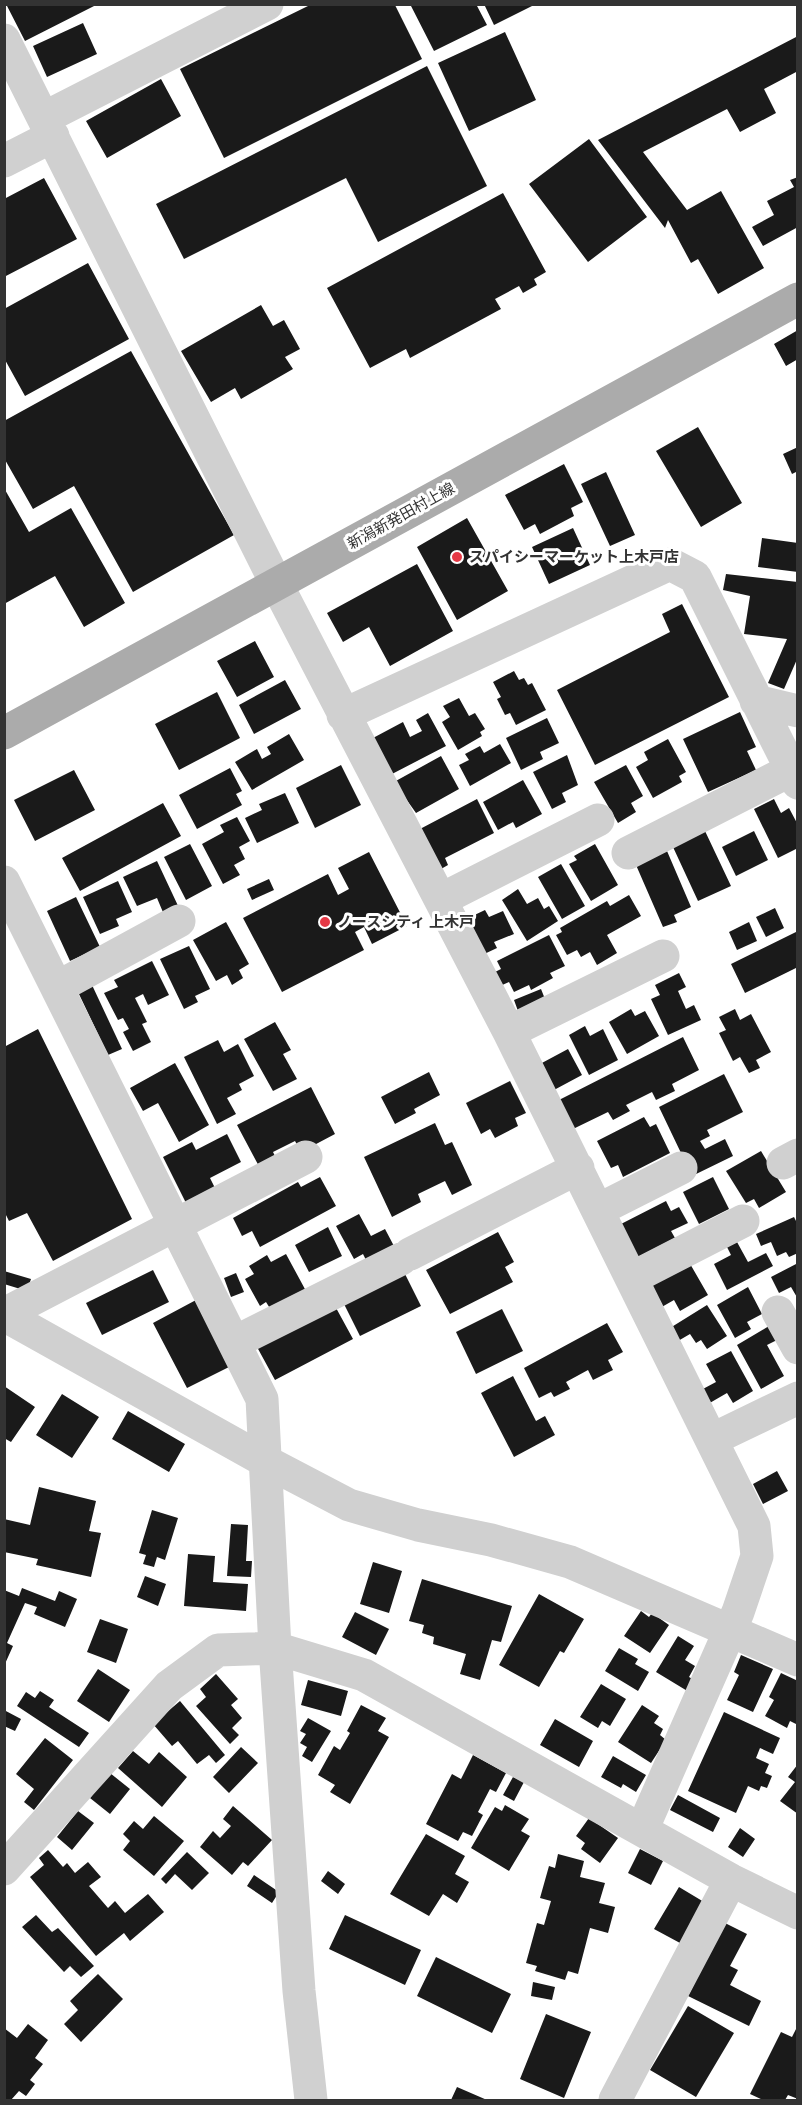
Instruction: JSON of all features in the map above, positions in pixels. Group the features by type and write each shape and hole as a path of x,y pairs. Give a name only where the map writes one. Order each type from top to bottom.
{"main road":[{"name":"新潟新発田村上線","path":"4,733 798,299"}],"street":[{"path":"4,161 49,127 267,4"},
{"path":"4,40 277,585 510,1032 713,1439 753,1526 757,1556 731,1629 642,1830"},
{"path":"344,715 670,564 695,577 794,776 628,853"},
{"path":"756,701 798,711"},
{"path":"442,899 598,820"},
{"path":"4,882 176,1223 262,1400 275,1648 299,1991 311,2100"},
{"path":"58,987 179,921"},
{"path":"510,1032 663,956"},
{"path":"4,1314 306,1157"},
{"path":"598,1210 681,1167"},
{"path":"235,1342 578,1168"},
{"path":"632,1278 743,1221"},
{"path":"778,1312 798,1348"},
{"path":"4,1314 265,1461 349,1505 418,1526 491,1540 570,1562 731,1629 798,1660"},
{"path":"713,1439 798,1398"},
{"path":"4,1869 169,1686 218,1650 275,1648 364,1675 731,1880 798,1913"},
{"path":"615,2100 731,1880"}],"building":[{"path":"6,4 98,4 25,41"},
{"path":"410,4 476,4 487,25 434,51"},
{"path":"484,4 536,4 494,25"},
{"path":"310,5 395,5 422,59 224,158 180,69"},
{"path":"83,23 97,54 47,77 33,46"},
{"path":"505,32 536,100 469,131 438,63"},
{"path":"798,36 798,71 764,89 776,113 740,132 727,109 643,152 687,210 721,191 764,268 718,294 698,259 691,263 668,220 665,228 598,140"},
{"path":"427,66 487,186 378,242 346,178 184,259 156,204"},
{"path":"161,79 181,116 107,158 86,121"},
{"path":"589,139 647,217 588,262 529,184"},
{"path":"798,177 798,227 763,246 752,227 774,215 767,201 794,187 790,180"},
{"path":"44,178 77,239 4,277 4,199"},
{"path":"503,193 546,272 534,279 537,285 523,293 519,286 495,299 501,309 410,358 406,349 370,368 327,288"},
{"path":"88,263 129,339 25,396 4,358 4,309"},
{"path":"261,305 273,326 284,320 300,349 285,357 293,369 241,399 235,388 211,402 181,351"},
{"path":"798,330 798,359 786,366 774,344"},
{"path":"131,351 234,535 133,592 74,486 33,509 4,458 4,421"},
{"path":"698,427 742,503 701,527 656,451"},
{"path":"798,447 798,471 792,474 783,454"},
{"path":"564,464 583,502 571,508 574,516 540,534 535,524 524,530 505,495"},
{"path":"606,472 635,535 610,546 581,484"},
{"path":"4,488 29,532 71,508 125,603 84,627 55,576 4,604"},
{"path":"467,518 508,591 457,620 417,547"},
{"path":"573,528 590,565 549,584 532,547"},
{"path":"762,538 798,543 798,572 758,567"},
{"path":"417,564 453,631 390,666 369,627 343,642 327,613"},
{"path":"726,574 798,582 798,657 784,689 768,683 787,639 744,634 750,596 723,590"},
{"path":"682,604 729,697 595,765 557,690 670,632 662,614"},
{"path":"255,641 274,677 237,697 217,661"},
{"path":"514,671 519,680 524,678 528,685 532,683 546,710 516,725 510,713 505,715 497,699 501,697 493,682"},
{"path":"285,680 301,709 254,734 239,705"},
{"path":"217,692 240,738 179,770 155,724"},
{"path":"459,698 469,716 475,713 485,729 480,732 482,736 458,750 442,722 450,717 443,706"},
{"path":"740,712 756,747 747,751 756,770 708,792 683,739"},
{"path":"428,713 446,746 392,774 373,738 403,722 410,737 422,731 416,720"},
{"path":"547,718 559,743 540,752 543,759 521,770 506,738"},
{"path":"289,734 304,760 252,790 235,762 257,749 262,759 271,754 267,747"},
{"path":"668,739 686,772 679,776 682,782 653,798 636,767 648,760 644,752"},
{"path":"500,744 511,763 470,786 459,765 469,760 465,754 480,746 484,753"},
{"path":"567,755 578,785 562,793 566,802 552,809 533,772"},
{"path":"441,756 459,789 416,813 394,782"},
{"path":"341,765 361,805 315,828 296,788"},
{"path":"626,765 643,796 631,803 636,812 618,823 594,782"},
{"path":"230,768 242,791 236,794 242,805 197,829 179,795"},
{"path":"74,770 95,810 35,841 14,800"},
{"path":"523,780 542,814 516,828 513,822 498,830 483,802"},
{"path":"285,793 299,823 257,843 245,818 262,810 259,804"},
{"path":"477,799 494,833 445,858 448,865 441,869 420,829"},
{"path":"774,799 781,813 789,808 798,825 798,848 778,858 754,809"},
{"path":"163,803 181,836 80,891 62,858"},
{"path":"237,817 250,841 239,847 245,859 234,865 240,875 223,884 202,844 224,832 220,825"},
{"path":"705,831 731,886 698,901 673,847"},
{"path":"754,831 768,860 736,876 722,847"},
{"path":"190,844 212,886 186,900 164,857"},
{"path":"595,844 618,885 591,901 569,864 577,860 574,856"},
{"path":"667,851 691,907 674,915 677,922 663,927 636,865"},
{"name":"ノースシティ 上木戸","path":"369,852 407,926 372,944 364,927 355,932 364,950 282,992 243,918 328,874 338,895 349,889 338,868"},
{"path":"157,861 180,910 165,917 157,898 137,906 123,877"},
{"path":"561,864 585,906 562,919 538,877"},
{"path":"269,879 274,890 252,900 247,889"},
{"path":"118,881 132,912 116,919 119,926 100,934 83,897"},
{"path":"518,889 527,904 538,898 544,909 549,906 558,921 527,941 502,900"},
{"path":"629,895 641,916 607,935 617,953 597,965 590,952 581,957 577,950 567,955 556,935 562,932 560,928 607,901 610,906"},
{"path":"76,897 100,947 70,961 47,911"},
{"path":"775,908 784,928 766,937 756,917"},
{"path":"485,910 489,917 503,911 514,934 494,942 497,948 480,956 464,920"},
{"path":"226,922 249,964 239,970 243,978 232,985 227,975 216,981 193,940"},
{"path":"749,922 757,941 737,950 729,932"},
{"path":"798,931 798,967 745,993 731,964"},
{"path":"549,935 565,966 550,973 553,978 531,990 529,985 514,992 509,982 500,986 493,973 501,969 497,961"},
{"path":"189,946 210,989 195,996 198,1002 184,1009 160,959"},
{"path":"152,961 169,995 148,1005 143,994 135,998 147,1022 142,1024 151,1042 133,1051 123,1032 129,1029 123,1018 118,1020 104,993 118,987 114,980"},
{"path":"679,973 686,987 678,991 686,1009 694,1005 701,1020 668,1035 651,999 660,995 655,985"},
{"path":"92,985 122,1049 108,1055 78,992"},
{"path":"541,989 545,999 518,1011 514,1000"},
{"path":"631,1009 635,1016 645,1011 659,1036 627,1054 609,1022"},
{"path":"735,1009 740,1020 751,1014 771,1052 756,1060 760,1068 749,1073 740,1057 733,1061 719,1033 726,1030 719,1017"},
{"path":"275,1022 291,1050 283,1054 297,1079 273,1091 244,1039"},
{"path":"585,1026 590,1036 603,1029 618,1060 589,1075 569,1035"},
{"path":"38,1029 132,1219 53,1261 27,1213 9,1221 4,1211 4,1047"},
{"path":"683,1037 699,1070 672,1084 675,1091 656,1100 652,1092 626,1105 630,1111 613,1120 608,1112 573,1129 559,1100"},
{"path":"218,1040 224,1052 238,1044 254,1076 239,1084 242,1090 227,1098 236,1114 217,1124 184,1057"},
{"path":"568,1049 582,1075 554,1090 540,1064"},
{"path":"175,1063 209,1125 179,1142 158,1103 143,1111 130,1088"},
{"path":"429,1072 440,1095 414,1109 416,1113 395,1124 381,1097"},
{"path":"724,1074 743,1112 707,1130 710,1136 700,1141 705,1149 725,1139 733,1156 692,1176 659,1107"},
{"path":"510,1081 526,1113 515,1118 518,1126 495,1138 490,1129 481,1134 466,1103"},
{"path":"311,1087 335,1134 301,1152 295,1141 273,1152 278,1162 261,1170 237,1125"},
{"path":"644,1117 650,1127 656,1124 670,1153 623,1177 618,1165 611,1168 597,1141"},
{"path":"435,1123 445,1145 452,1142 472,1185 452,1195 445,1181 418,1194 421,1202 392,1217 364,1157"},
{"path":"227,1134 241,1162 210,1178 216,1190 187,1205 163,1157 192,1142 196,1150"},
{"path":"761,1151 786,1192 759,1208 754,1199 746,1203 726,1171"},
{"path":"320,1177 336,1206 260,1247 252,1231 242,1236 233,1218 298,1182 301,1187"},
{"path":"713,1177 729,1209 699,1224 683,1192"},
{"path":"666,1201 671,1211 679,1207 688,1223 671,1231 675,1238 638,1257 621,1224"},
{"path":"359,1214 371,1236 385,1229 395,1248 367,1262 363,1254 354,1259 336,1226"},
{"path":"794,1217 798,1225 798,1253 789,1257 786,1252 777,1256 771,1242 761,1246 756,1234"},
{"path":"328,1227 342,1256 309,1272 295,1245"},
{"path":"498,1232 514,1262 505,1267 513,1282 450,1314 426,1270"},
{"path":"737,1242 748,1262 766,1253 773,1266 727,1290 714,1264 731,1255 727,1247"},
{"path":"286,1254 306,1291 271,1310 266,1302 260,1306 245,1279 254,1274 249,1266 267,1255 271,1262"},
{"path":"689,1262 708,1295 680,1311 674,1300 660,1308 647,1287"},
{"path":"798,1263 798,1299 791,1287 779,1293 771,1277"},
{"path":"153,1270 169,1302 102,1335 86,1303"},
{"path":"4,1271 31,1279 27,1291 4,1284"},
{"path":"404,1272 421,1306 360,1336 343,1302"},
{"path":"236,1273 244,1292 231,1297 224,1278"},
{"path":"748,1287 762,1314 747,1322 751,1329 735,1338 717,1305"},
{"path":"196,1300 231,1366 187,1388 153,1323"},
{"path":"707,1305 727,1336 707,1349 701,1340 696,1343 690,1334 678,1341 670,1328"},
{"path":"335,1306 353,1339 275,1380 257,1347"},
{"path":"502,1309 523,1351 476,1374 456,1332"},
{"path":"607,1323 623,1352 608,1360 613,1370 593,1380 588,1370 566,1382 570,1389 554,1397 551,1392 539,1398 524,1368"},
{"path":"769,1326 777,1340 767,1345 784,1376 761,1389 737,1345"},
{"path":"731,1351 753,1391 733,1403 727,1393 708,1404 701,1390 716,1382 706,1364"},
{"path":"513,1376 536,1421 545,1416 555,1435 514,1457 481,1393"},
{"path":"4,1386 35,1407 11,1442 4,1438"},
{"path":"62,1394 99,1417 72,1458 36,1435"},
{"path":"128,1411 185,1444 169,1472 112,1439"},
{"path":"777,1471 788,1491 763,1504 753,1484"},
{"path":"39,1487 96,1501 89,1531 101,1533 91,1577 36,1565 38,1559 4,1552 4,1519 30,1525"},
{"path":"152,1510 178,1518 165,1560 157,1557 154,1567 143,1564 146,1555 139,1553"},
{"path":"231,1524 248,1525 246,1561 252,1561 251,1577 227,1576"},
{"path":"188,1554 215,1556 213,1582 248,1584 246,1611 184,1606"},
{"path":"373,1562 402,1571 389,1613 360,1604"},
{"path":"145,1576 166,1584 158,1606 137,1597"},
{"path":"422,1579 512,1606 501,1642 492,1640 480,1680 460,1674 466,1654 433,1644 434,1637 422,1633 424,1625 409,1621"},
{"path":"22,1588 55,1601 59,1591 77,1599 65,1627 34,1614 37,1607 25,1603 7,1643 13,1646 4,1666 4,1590 19,1596"},
{"path":"539,1594 584,1619 564,1653 560,1651 539,1687 499,1665"},
{"path":"641,1611 649,1617 652,1613 669,1625 650,1653 624,1636"},
{"path":"355,1612 389,1629 376,1655 342,1637"},
{"path":"100,1619 128,1629 116,1663 87,1652"},
{"path":"678,1636 694,1646 685,1660 695,1666 689,1677 696,1681 689,1692 656,1672"},
{"path":"619,1648 638,1659 635,1664 649,1672 638,1691 605,1671"},
{"path":"741,1655 773,1669 753,1712 727,1700 739,1675 734,1672"},
{"path":"98,1669 130,1690 109,1722 77,1701"},
{"path":"781,1673 798,1681 798,1725 790,1721 787,1728 765,1716 774,1700 769,1697"},
{"path":"216,1674 238,1699 231,1705 242,1718 232,1728 239,1735 230,1744 196,1706 206,1697 200,1689"},
{"path":"308,1680 348,1691 341,1716 301,1705"},
{"path":"601,1684 626,1699 610,1726 602,1721 598,1728 580,1717"},
{"path":"40,1691 54,1700 49,1707 89,1733 79,1747 17,1706 26,1692 35,1698"},
{"path":"180,1701 225,1755 216,1763 209,1755 197,1764 178,1741 172,1746 153,1724"},
{"path":"361,1705 386,1718 378,1731 389,1737 350,1804 330,1792 335,1785 318,1775 334,1746 340,1750 350,1733 347,1731"},
{"path":"642,1705 659,1716 654,1723 663,1729 660,1735 666,1740 651,1763 618,1742"},
{"path":"4,1710 21,1719 15,1731 4,1726"},
{"path":"724,1712 780,1738 773,1754 760,1748 756,1758 769,1764 765,1773 772,1776 767,1788 761,1786 759,1791 748,1786 736,1813 688,1791"},
{"path":"308,1718 331,1731 312,1762 302,1756 307,1747 300,1743 306,1734 300,1731"},
{"path":"555,1719 593,1741 579,1767 540,1745"},
{"path":"45,1738 73,1760 34,1810 24,1802 34,1789 16,1774"},
{"path":"241,1747 258,1763 229,1793 213,1777"},
{"path":"133,1751 149,1764 159,1752 187,1777 162,1807 118,1768"},
{"path":"473,1755 506,1773 496,1792 490,1789 478,1812 483,1815 472,1836 463,1832 458,1841 426,1824 452,1774 461,1779"},
{"path":"613,1756 646,1775 636,1792 623,1784 621,1788 601,1777"},
{"path":"798,1764 798,1814 780,1801 795,1782 788,1777"},
{"path":"110,1773 130,1789 110,1814 90,1798"},
{"path":"513,1777 524,1782 514,1801 503,1795"},
{"path":"678,1795 720,1818 713,1832 670,1810"},
{"path":"505,1805 529,1819 521,1831 530,1836 509,1871 471,1848 495,1807 502,1811"},
{"path":"233,1806 272,1840 248,1866 243,1862 232,1875 200,1847 213,1831 220,1838 231,1826 223,1819"},
{"path":"78,1811 94,1823 72,1850 57,1837"},
{"path":"154,1816 184,1841 154,1876 123,1850 130,1841 123,1834 134,1821 143,1829"},
{"path":"589,1818 618,1838 600,1863 581,1849 585,1843 576,1836"},
{"path":"740,1828 755,1839 743,1857 728,1847"},
{"path":"426,1834 465,1856 455,1874 469,1882 457,1903 443,1894 429,1916 390,1894"},
{"path":"640,1849 663,1861 651,1885 628,1873"},
{"path":"48,1850 63,1867 67,1863 75,1873 88,1862 101,1877 89,1886 108,1908 115,1901 125,1913 148,1894 164,1912 130,1941 124,1933 96,1956 30,1877 44,1865 39,1858"},
{"path":"187,1852 209,1873 192,1890 175,1874 166,1884 161,1879"},
{"path":"558,1854 584,1861 580,1877 605,1883 599,1903 615,1907 608,1933 590,1928 578,1974 568,1971 565,1980 535,1971 537,1966 526,1963 537,1923 544,1925 551,1901 540,1898 549,1866 555,1868"},
{"path":"328,1871 345,1884 338,1894 321,1881"},
{"path":"254,1875 279,1892 272,1903 247,1886"},
{"path":"679,1887 704,1902 680,1943 654,1929"},
{"path":"36,1915 52,1932 58,1928 94,1966 81,1977 70,1966 64,1972 22,1927"},
{"path":"345,1915 421,1950 405,1985 329,1949"},
{"path":"725,1923 747,1934 730,1966 738,1970 730,1985 761,2001 749,2026 688,1996"},
{"path":"436,1957 511,1994 492,2033 417,1996"},
{"path":"98,1974 123,1999 81,2042 64,2024 78,2010 70,2001"},
{"path":"533,1982 555,1987 552,2000 531,1996"},
{"path":"688,2006 734,2033 696,2097 650,2070"},
{"path":"546,2014 591,2032 564,2098 520,2079"},
{"path":"28,2024 48,2040 35,2058 43,2064 30,2080 35,2084 26,2096 19,2091 11,2100 4,2100 4,2028 17,2038"},
{"path":"798,2025 798,2099 788,2095 785,2100 763,2100 750,2094 781,2032 792,2037"},
{"path":"457,2087 487,2100 451,2100"}],"place":[{"name":"スパイシーマーケット上木戸店","path":"457,557"},
{"name":"ノースシティ 上木戸","path":"325,922"}]}
